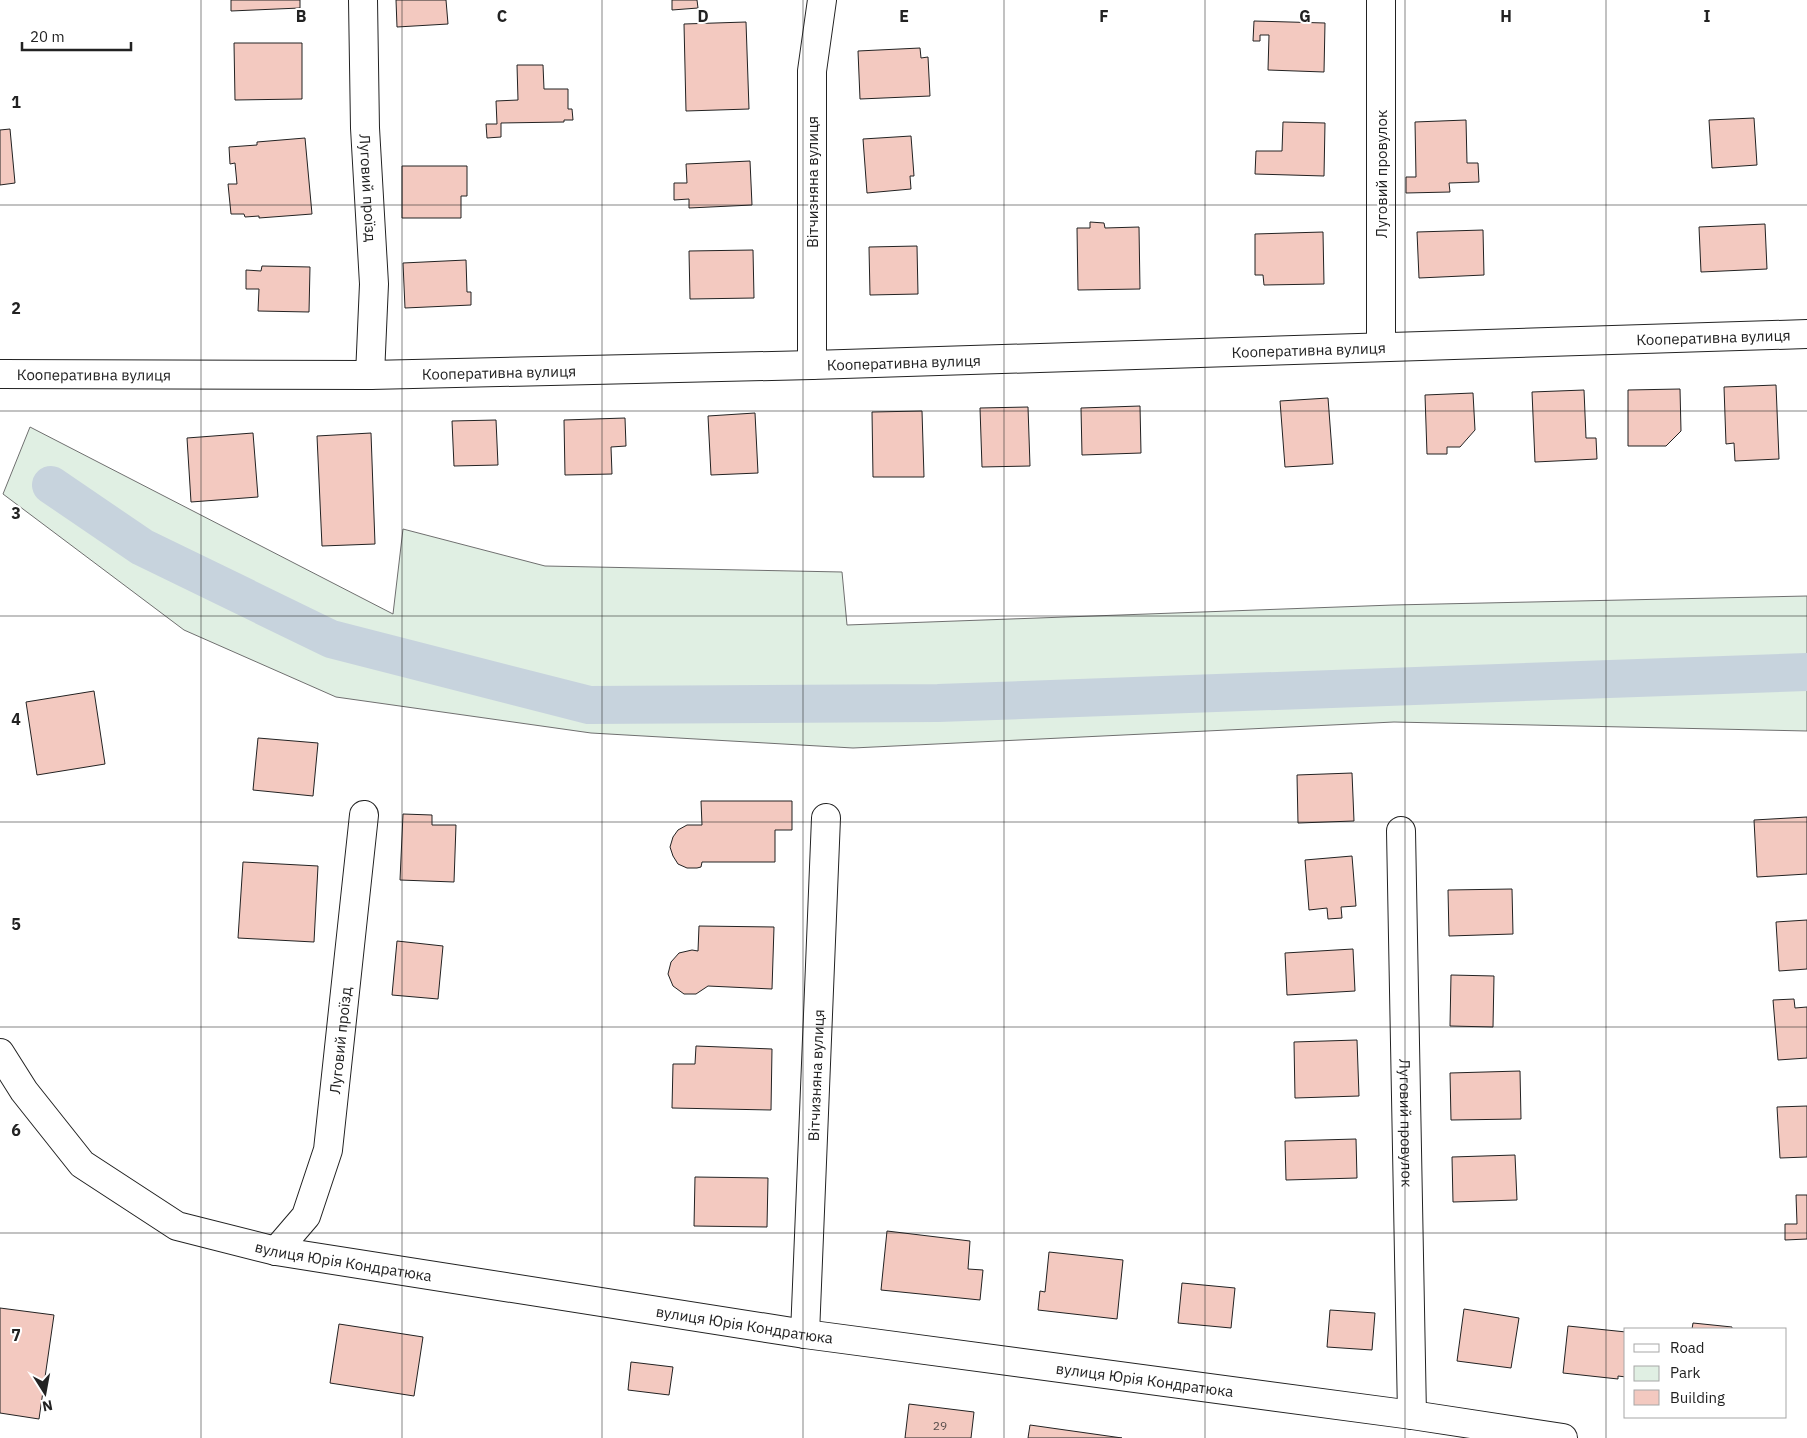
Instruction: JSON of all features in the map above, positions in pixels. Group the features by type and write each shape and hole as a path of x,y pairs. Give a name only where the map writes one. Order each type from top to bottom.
{"street":[{"name":"Луговий проїзд","path":"363,0 365,128 374,284 370,375"},
{"name":"Вітчизняна вулиця","path":"812,365 812,71 822,0"},
{"name":"Луговий провулок","path":"1380,0 1381,348"},
{"name":"Кооперативна вулиця","path":"0,374 370,375 812,365 1807,334"},
{"name":"Луговий проїзд","path":"276,1251 306,1216 328,1150 364,815"},
{"name":"Вітчизняна вулиця","path":"805,1334 826,818"},
{"name":"Луговий провулок","path":"1401,831 1412,1415"},
{"name":"вулиця Юрія Кондратюка","path":"0,1053 24,1090 82,1164 177,1226 276,1251 805,1334 1412,1415 1563,1438"}],"green space":[{"path":"30,427 393,614 403,529 545,566 842,572 847,625 1393,605 1807,596 1807,731 1394,722 853,748 591,733 336,697 184,630 3,494"}],"building":[{"path":"231,0 300,0 300,8 231,11"},
{"path":"396,0 446,0 448,24 397,27"},
{"path":"672,0 697,0 698,8 672,10"},
{"path":"1254,21 1325,23 1324,72 1268,70 1269,35 1260,35 1260,41 1253,41"},
{"path":"746,22 749,109 686,111 684,24"},
{"path":"234,43 302,43 302,99 235,100"},
{"path":"920,48 921,58 928,57 930,96 860,99 858,51"},
{"path":"517,65 543,65 544,89 568,89 568,109 572,109 573,120 564,120 564,122 501,123 501,137 487,138 486,124 497,124 496,101 518,100"},
{"path":"1754,118 1757,165 1712,168 1709,120"},
{"path":"1466,120 1467,163 1478,163 1479,182 1449,183 1450,192 1406,193 1406,177 1416,177 1415,122"},
{"path":"1283,122 1325,123 1324,176 1255,174 1256,151 1282,151"},
{"path":"10,129 15,183 0,185 0,130"},
{"path":"911,136 914,176 910,176 911,189 867,193 863,139"},
{"path":"305,138 312,214 259,218 259,216 245,217 244,214 231,214 228,184 237,184 235,163 230,164 229,147 257,145 257,142"},
{"path":"750,161 752,205 689,208 689,199 674,200 674,183 687,183 686,164"},
{"path":"402,166 467,166 467,196 461,196 461,218 402,218"},
{"path":"1090,222 1104,223 1105,228 1139,227 1140,289 1078,290 1077,228 1090,228"},
{"path":"1765,224 1767,269 1701,272 1699,227"},
{"path":"1483,230 1484,275 1419,278 1417,232"},
{"path":"1323,232 1324,284 1264,285 1263,275 1255,275 1255,234"},
{"path":"917,246 918,294 870,295 869,247"},
{"path":"753,250 754,298 690,299 689,251"},
{"path":"466,260 467,292 471,292 471,305 405,308 403,263"},
{"path":"262,266 310,267 309,312 258,311 259,289 246,289 246,270 261,271"},
{"path":"1776,385 1779,459 1735,461 1734,443 1726,444 1724,387"},
{"path":"1680,389 1681,431 1666,446 1628,446 1628,390"},
{"path":"1584,390 1586,438 1596,438 1597,459 1535,462 1532,392"},
{"path":"1473,393 1475,430 1460,447 1447,447 1447,454 1427,454 1425,395"},
{"path":"1328,398 1333,464 1285,467 1280,401"},
{"path":"1140,406 1141,453 1082,455 1081,408"},
{"path":"1028,407 1030,466 982,467 980,408"},
{"path":"922,411 924,477 873,477 872,412"},
{"path":"755,413 758,473 711,475 708,416"},
{"path":"625,418 626,446 611,447 612,474 565,475 564,420"},
{"path":"496,420 498,465 454,466 452,421"},
{"path":"253,433 258,497 191,502 187,438"},
{"path":"371,433 375,544 322,546 317,436"},
{"path":"94,691 105,764 37,775 26,702"},
{"path":"258,738 318,743 313,796 253,790"},
{"path":"1352,773 1354,821 1298,823 1297,775"},
{"path":"701,801 792,801 792,830 775,830 775,862 702,862 701,867 697,868 687,868 678,864 670,847 673,837 678,830 687,825 702,825"},
{"path":"403,814 432,815 432,825 456,825 454,882 400,880"},
{"path":"1807,817 1807,874 1757,877 1754,820"},
{"path":"1352,856 1356,906 1341,907 1342,918 1328,919 1327,908 1309,910 1305,860"},
{"path":"243,862 318,866 314,942 238,938"},
{"path":"1512,889 1513,934 1449,936 1448,890"},
{"path":"1807,920 1807,969 1779,971 1776,922"},
{"path":"699,926 774,927 772,989 708,986 696,994 684,994 673,986 668,974 671,962 679,953 692,950 698,951"},
{"path":"397,941 443,946 438,999 392,995"},
{"path":"1353,949 1355,991 1287,995 1285,953"},
{"path":"1451,975 1494,976 1493,1027 1450,1026"},
{"path":"1794,999 1795,1008 1807,1007 1807,1058 1778,1060 1773,1000"},
{"path":"1357,1040 1359,1096 1295,1098 1294,1042"},
{"path":"696,1046 772,1049 771,1110 672,1108 673,1064 695,1064"},
{"path":"1520,1071 1521,1119 1451,1120 1450,1073"},
{"path":"1807,1106 1807,1157 1780,1158 1777,1107"},
{"path":"1356,1139 1357,1178 1286,1180 1285,1141"},
{"path":"1515,1155 1517,1200 1453,1202 1452,1157"},
{"path":"695,1177 768,1178 767,1227 694,1226"},
{"path":"1796,1195 1807,1195 1807,1239 1785,1240 1785,1224 1797,1224"},
{"path":"887,1231 970,1241 968,1269 983,1270 980,1300 881,1290"},
{"path":"1049,1252 1123,1260 1117,1319 1038,1310 1040,1291 1045,1292"},
{"path":"1182,1283 1235,1288 1231,1328 1178,1323"},
{"path":"0,1308 54,1315 39,1419 0,1413"},
{"path":"1464,1309 1519,1318 1511,1368 1457,1361"},
{"path":"1330,1310 1375,1313 1372,1350 1327,1347"},
{"path":"1693,1323 1732,1327 1732,1328 1692,1328"},
{"path":"339,1324 423,1337 414,1396 330,1383"},
{"path":"1568,1326 1624,1332 1624,1377 1618,1376 1618,1379 1563,1373"},
{"path":"631,1362 673,1367 669,1395 628,1390"},
{"path":"909,1404 974,1412 971,1438 905,1438"},
{"path":"1030,1425 1122,1438 1028,1438"}],"waterway":[{"path":"51,485 142,547 331,639 589,705 938,703 1807,672"}]}
